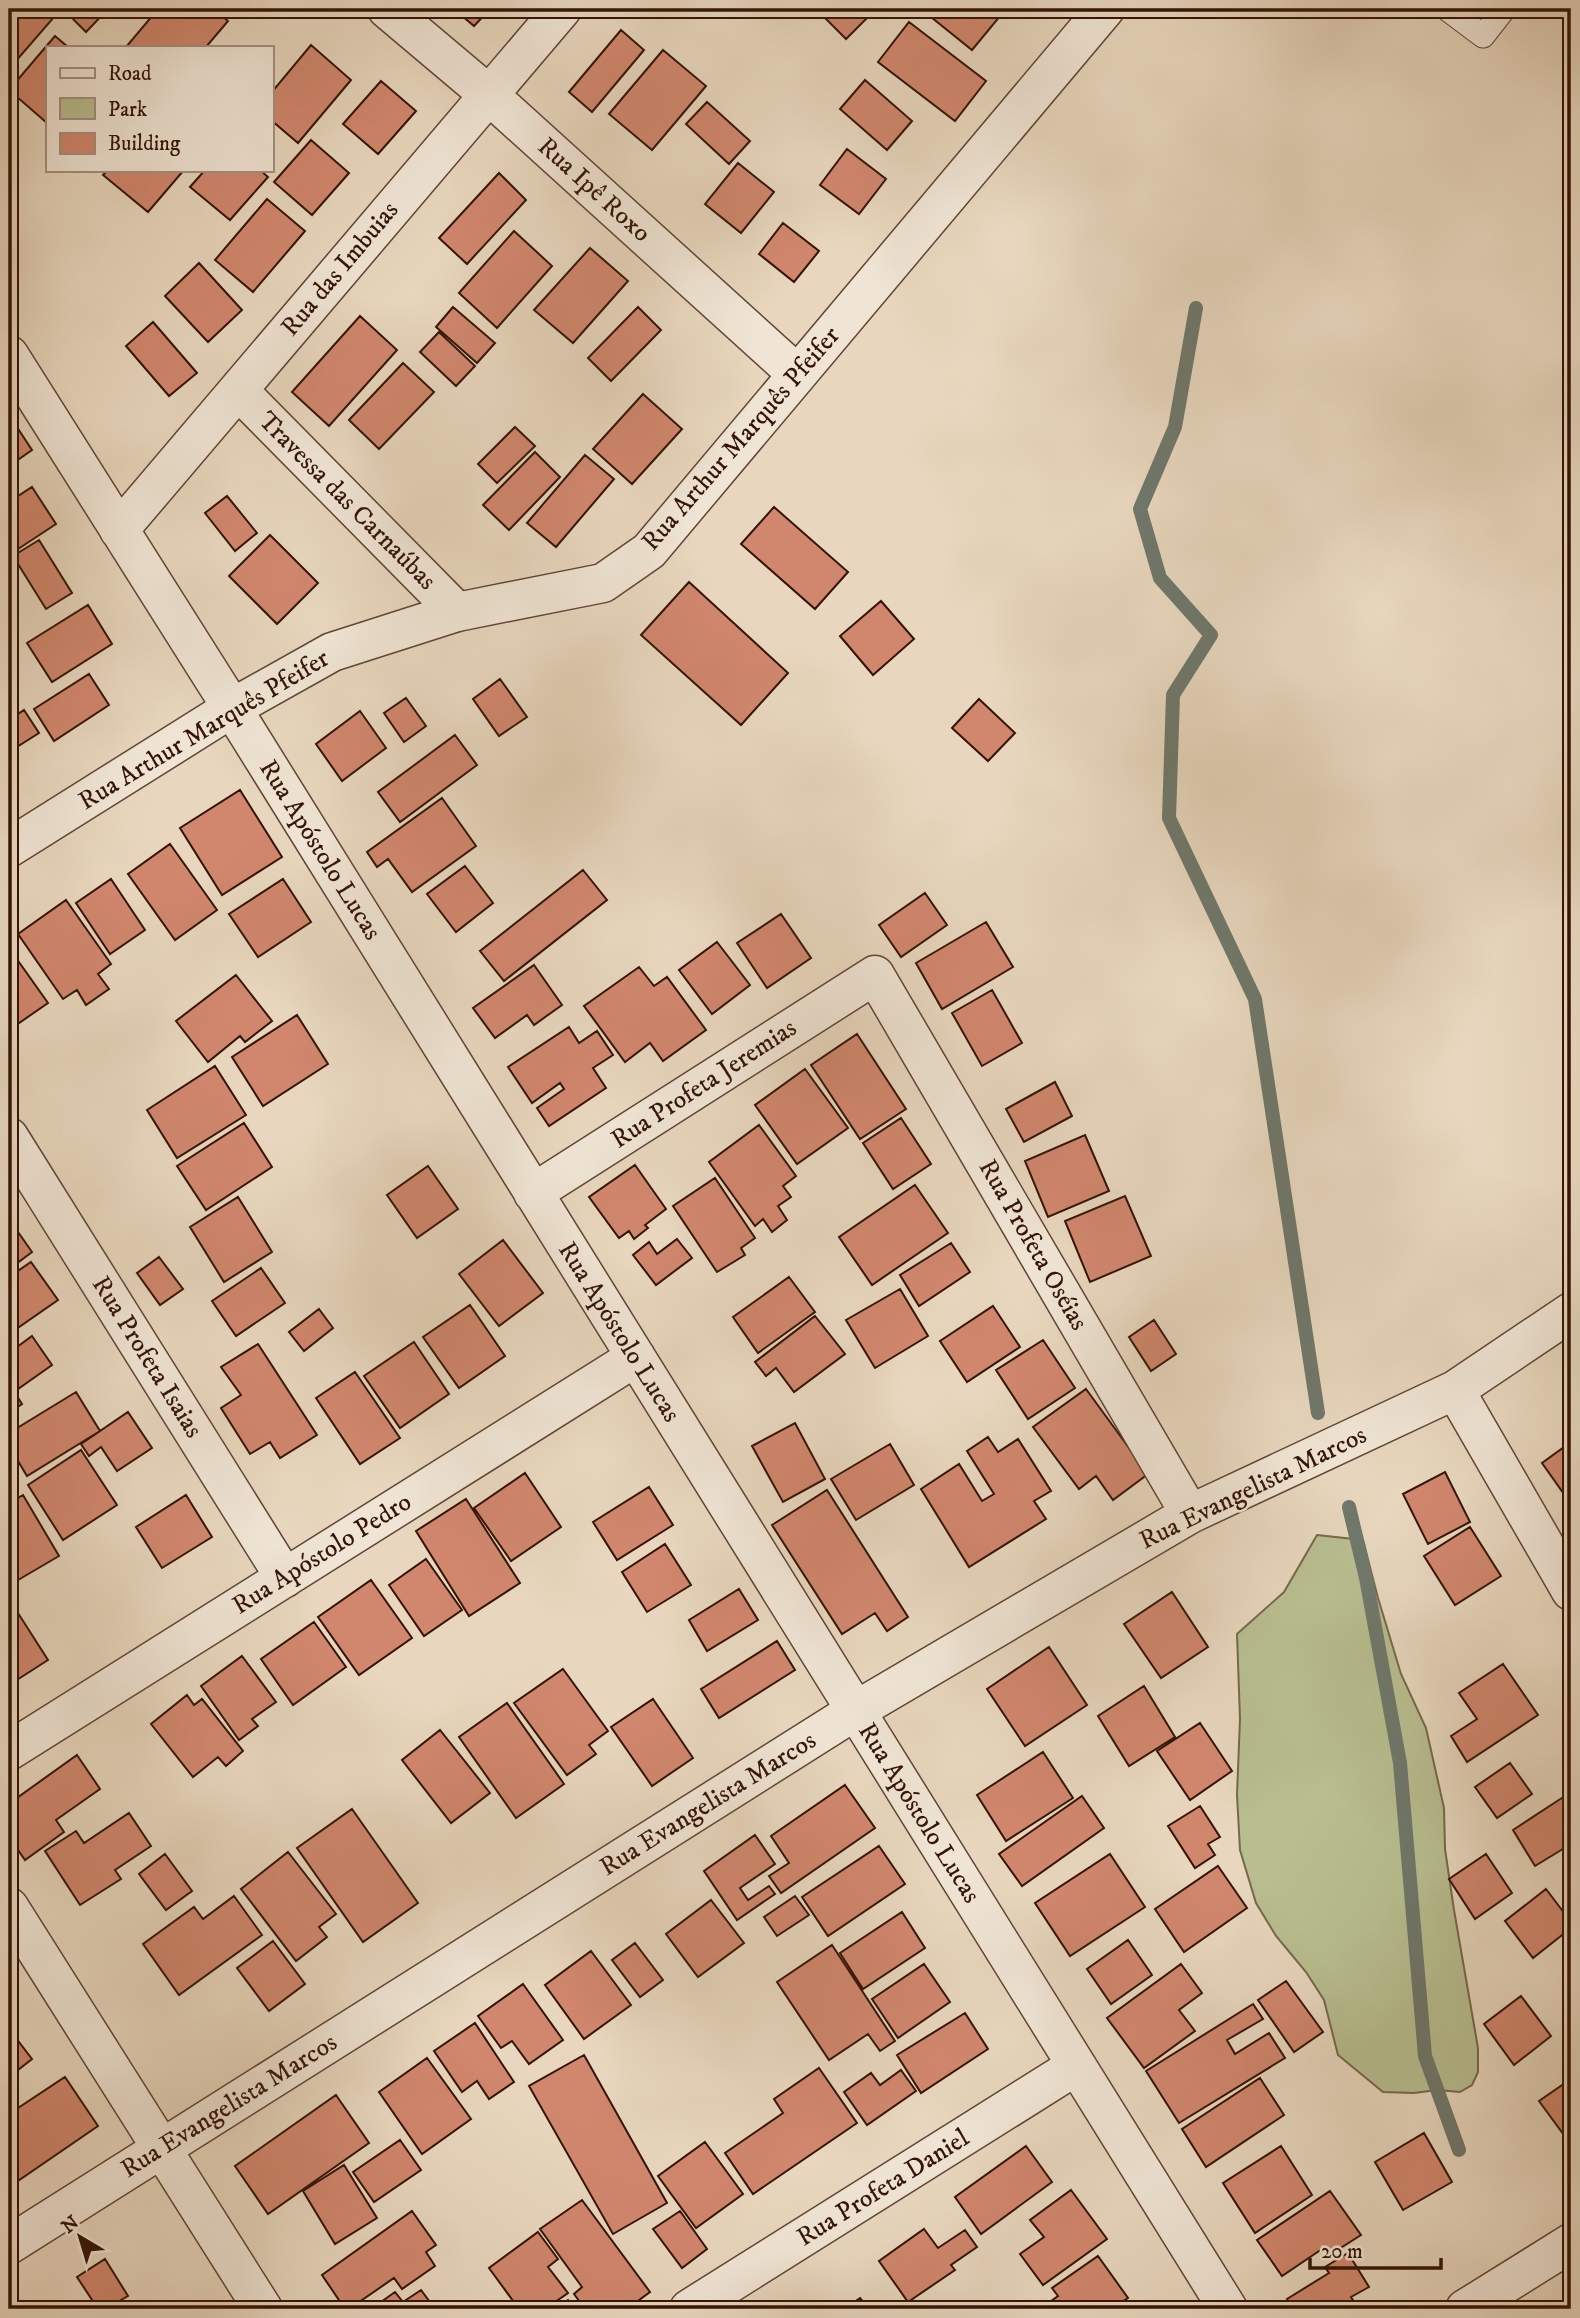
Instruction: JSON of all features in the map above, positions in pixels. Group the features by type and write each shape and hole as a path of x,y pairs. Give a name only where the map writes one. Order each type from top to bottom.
{"street":[{"name":"Rua Ipê Roxo","path":"387,9 489,95 797,374"},
{"name":"Rua das Imbuias","path":"119,530 562,9"},
{"name":"Rua Arthur Marquês Pfeifer","path":"9,848 232,708 332,653 457,612 603,583 649,551 1105,9"},
{"name":"Rua Apóstolo Lucas","path":"9,355 232,708 1228,2309"},
{"name":"Travessa das Carnaúbas","path":"238,390 457,612"},
{"name":"Rua Profeta Jeremias","path":"533,1193 875,975"},
{"name":"Rua Profeta Oséias","path":"875,975 1190,1514"},
{"name":"Rua Profeta Isaias","path":"9,1137 285,1578"},
{"name":"Rua Evangelista Marcos","path":"9,2245 855,1711 1190,1514 1455,1390 1571,1312"},
{"name":"Rua Apóstolo Pedro","path":"9,1751 636,1357"},
{"path":"1455,1390 1571,1591"},
{"path":"9,1907 263,2309"},
{"name":"Rua Profeta Daniel","path":"689,2309 1076,2066"},
{"path":"1465,2309 1571,2243"}],"lane":[{"path":"1447,9 1483,36 1504,9"}],"green space":[{"path":"1317,1535 1363,1540 1401,1674 1426,1728 1444,1808 1445,1849 1478,2048 1478,2072 1472,2085 1460,2092 1383,2092 1338,2055 1324,2000 1306,1972 1276,1936 1256,1903 1240,1850 1237,1795 1240,1719 1237,1634 1284,1592"}],"building":[{"path":"9,9 46,9 55,16 9,69"},
{"path":"75,9 108,9 86,32 69,15"},
{"path":"158,9 214,9 228,21 207,46 127,46"},
{"path":"454,9 490,9 474,26"},
{"path":"823,9 876,9 846,39 820,13"},
{"path":"921,9 993,9 1001,15 972,50"},
{"path":"909,22 986,81 955,121 878,62"},
{"path":"621,30 644,50 592,112 569,92"},
{"path":"55,36 67,46 46,46"},
{"path":"311,45 351,80 298,143 273,122 273,91"},
{"path":"46,47 46,122 9,90"},
{"path":"663,50 706,86 652,150 609,114"},
{"path":"865,80 912,121 887,150 840,109"},
{"path":"381,81 416,111 378,154 343,124"},
{"path":"707,102 750,141 729,164 686,124"},
{"path":"311,140 349,173 312,215 274,182"},
{"path":"847,149 886,179 859,214 820,185"},
{"path":"738,163 774,192 741,233 705,204"},
{"path":"106,172 182,172 148,212 103,175"},
{"path":"203,172 262,172 268,177 230,220 190,187"},
{"path":"499,173 526,200 467,264 439,238"},
{"path":"267,199 305,231 253,292 215,260"},
{"path":"783,223 819,251 794,282 759,254"},
{"path":"514,231 552,266 497,328 459,293"},
{"path":"590,248 628,281 573,343 534,310"},
{"path":"199,263 242,310 208,342 165,296"},
{"path":"453,307 495,343 477,363 436,327"},
{"path":"638,307 661,330 611,381 588,358"},
{"path":"360,316 397,350 329,426 292,392"},
{"path":"153,322 197,373 169,396 126,346"},
{"path":"439,332 475,366 456,386 420,352"},
{"path":"403,363 434,392 379,449 349,420"},
{"path":"643,394 682,429 632,484 593,449"},
{"path":"9,415 32,450 9,466"},
{"path":"515,427 535,446 497,483 478,464"},
{"path":"535,452 560,477 509,530 483,505"},
{"path":"585,455 614,479 556,547 527,523"},
{"path":"32,487 56,524 9,555 9,502"},
{"path":"227,496 257,533 235,551 205,513"},
{"path":"774,507 848,572 815,609 741,544"},
{"path":"270,535 318,583 277,624 229,576"},
{"path":"39,540 72,593 46,609 13,556"},
{"path":"689,582 788,673 741,725 641,635"},
{"path":"881,601 914,639 873,675 840,636"},
{"path":"88,605 112,644 52,682 27,643"},
{"path":"89,674 109,705 54,741 34,709"},
{"path":"500,679 527,717 499,736 473,699"},
{"path":"406,698 426,726 404,742 384,713"},
{"path":"979,699 1015,733 988,761 952,728"},
{"path":"24,710 39,733 9,752 9,720"},
{"path":"360,711 386,748 342,781 316,744"},
{"path":"455,735 477,765 400,822 378,792"},
{"path":"240,790 282,857 222,895 180,828"},
{"path":"442,798 476,846 412,892 388,859 377,867 367,852"},
{"path":"170,844 217,910 175,940 128,874"},
{"path":"465,866 493,903 456,932 427,894"},
{"path":"583,870 607,900 504,981 480,951"},
{"path":"111,879 145,930 110,954 76,903"},
{"path":"283,879 311,922 258,957 229,914"},
{"path":"925,893 947,925 901,957 879,925"},
{"path":"66,900 111,964 98,974 109,989 86,1005 77,990 63,999 18,934"},
{"path":"781,914 811,958 767,988 737,943"},
{"path":"986,922 1013,967 942,1009 916,963"},
{"path":"717,942 750,985 712,1014 679,970"},
{"path":"9,948 48,1003 9,1030"},
{"path":"534,965 562,1005 534,1025 527,1015 495,1038 473,1008"},
{"path":"639,967 654,986 667,977 706,1030 663,1061 650,1043 625,1062 584,1006"},
{"path":"236,975 272,1021 245,1042 240,1036 208,1062 176,1021"},
{"path":"992,990 1022,1043 982,1066 952,1013"},
{"path":"297,1015 328,1064 263,1106 232,1057"},
{"path":"569,1027 579,1043 597,1031 613,1055 593,1068 606,1088 549,1126 537,1108 564,1089 560,1083 532,1103 508,1067"},
{"path":"857,1034 906,1109 860,1139 811,1065"},
{"path":"215,1066 246,1115 177,1158 147,1110"},
{"path":"805,1069 848,1128 797,1164 755,1105"},
{"path":"1055,1082 1072,1116 1024,1142 1006,1109"},
{"path":"901,1118 931,1164 893,1189 863,1143"},
{"path":"244,1123 272,1167 206,1210 177,1166"},
{"path":"759,1125 796,1176 783,1186 791,1197 778,1206 787,1220 772,1232 763,1219 755,1226 709,1162"},
{"path":"1085,1135 1109,1191 1048,1217 1025,1161"},
{"path":"635,1165 666,1209 645,1225 648,1228 634,1239 629,1231 619,1238 589,1197"},
{"path":"428,1166 458,1209 417,1238 387,1195"},
{"path":"715,1178 755,1238 741,1248 745,1255 717,1272 673,1206"},
{"path":"915,1185 948,1233 872,1285 839,1237"},
{"path":"1125,1196 1151,1256 1090,1282 1065,1221"},
{"path":"238,1197 272,1252 224,1282 190,1227"},
{"path":"9,1219 32,1252 12,1267 9,1262"},
{"path":"677,1239 692,1258 656,1285 633,1255 649,1242 657,1254"},
{"path":"503,1240 543,1293 499,1326 459,1274"},
{"path":"951,1243 970,1272 919,1306 900,1275"},
{"path":"159,1257 183,1289 160,1305 137,1273"},
{"path":"31,1262 58,1300 9,1334 9,1277"},
{"path":"261,1268 285,1303 236,1336 212,1301"},
{"path":"789,1277 815,1312 758,1353 733,1317"},
{"path":"900,1289 928,1336 875,1368 846,1320"},
{"path":"470,1305 505,1356 459,1388 423,1337"},
{"path":"993,1306 1020,1347 967,1382 940,1341"},
{"path":"319,1309 333,1328 304,1351 289,1332"},
{"path":"815,1316 845,1354 794,1392 776,1368 766,1376 755,1362"},
{"path":"1154,1320 1176,1354 1151,1371 1129,1337"},
{"path":"32,1336 52,1365 18,1389 9,1375 9,1353"},
{"path":"1043,1340 1075,1388 1028,1419 996,1370"},
{"path":"414,1342 449,1394 400,1428 364,1376"},
{"path":"258,1344 317,1435 280,1458 270,1442 250,1454 221,1408 241,1395 221,1367"},
{"path":"355,1372 400,1438 360,1464 316,1398"},
{"path":"9,1384 22,1404 9,1413"},
{"path":"1086,1389 1148,1474 1113,1500 1096,1476 1079,1489 1033,1427"},
{"path":"76,1392 100,1431 27,1476 9,1446 9,1433"},
{"path":"128,1412 152,1448 117,1471 101,1447 89,1456 81,1444"},
{"path":"795,1423 825,1479 783,1502 752,1446"},
{"path":"988,1437 998,1452 1018,1439 1051,1491 1034,1501 1046,1519 969,1567 921,1489 959,1464 982,1501 994,1494 967,1451"},
{"path":"1571,1442 1571,1504 1542,1463"},
{"path":"890,1444 914,1485 856,1520 831,1479"},
{"path":"81,1450 117,1505 63,1540 28,1485"},
{"path":"1445,1472 1470,1522 1428,1544 1403,1494"},
{"path":"525,1473 561,1527 511,1561 474,1508"},
{"path":"649,1487 673,1525 617,1560 593,1522"},
{"path":"827,1490 908,1617 887,1631 875,1613 842,1634 772,1525"},
{"path":"23,1495 59,1556 13,1583 9,1576 9,1503"},
{"path":"186,1495 212,1537 162,1568 136,1527"},
{"path":"466,1499 520,1583 469,1616 416,1531"},
{"path":"1470,1527 1501,1576 1455,1605 1424,1556"},
{"path":"665,1544 691,1585 647,1612 622,1572"},
{"path":"426,1559 462,1610 424,1636 389,1585"},
{"path":"371,1580 412,1638 359,1675 318,1617"},
{"path":"739,1589 758,1620 707,1651 689,1620"},
{"path":"1172,1592 1208,1647 1161,1678 1124,1624"},
{"path":"9,1599 48,1660 9,1685"},
{"path":"314,1622 346,1667 293,1705 261,1659"},
{"path":"777,1641 795,1670 719,1718 701,1689"},
{"path":"1049,1647 1087,1705 1025,1746 987,1689"},
{"path":"242,1656 276,1702 252,1719 258,1726 239,1740 201,1686"},
{"path":"1503,1664 1538,1715 1467,1762 1451,1736 1477,1719 1459,1693"},
{"path":"563,1669 608,1731 589,1745 596,1754 567,1775 514,1703"},
{"path":"1144,1686 1175,1737 1129,1766 1098,1716"},
{"path":"187,1695 194,1705 202,1699 243,1751 226,1766 218,1757 193,1777 151,1724"},
{"path":"653,1699 693,1758 652,1786 611,1727"},
{"path":"507,1703 564,1784 516,1818 459,1737"},
{"path":"1200,1723 1232,1771 1190,1800 1157,1751"},
{"path":"440,1730 490,1793 451,1823 402,1760"},
{"path":"1043,1752 1073,1798 1006,1841 977,1795"},
{"path":"77,1755 100,1789 56,1820 64,1832 25,1860 9,1837 9,1793 14,1800"},
{"path":"1510,1763 1532,1794 1497,1818 1475,1787"},
{"path":"845,1785 875,1828 781,1893 769,1876 789,1863 771,1836"},
{"path":"1571,1792 1571,1844 1535,1866 1513,1830"},
{"path":"1082,1796 1104,1828 1022,1886 999,1854"},
{"path":"1200,1806 1220,1837 1208,1844 1215,1855 1195,1868 1168,1826"},
{"path":"352,1809 418,1903 363,1942 297,1848"},
{"path":"129,1813 151,1846 115,1870 121,1879 80,1905 45,1851 76,1831 84,1843"},
{"path":"755,1835 775,1864 740,1888 748,1900 769,1886 775,1894 737,1920 704,1871"},
{"path":"879,1846 905,1884 828,1936 802,1897"},
{"path":"288,1852 336,1914 319,1927 327,1937 296,1961 241,1889"},
{"path":"165,1854 192,1891 166,1910 139,1874"},
{"path":"1110,1854 1145,1907 1070,1956 1035,1903"},
{"path":"1486,1854 1512,1893 1475,1919 1449,1879"},
{"path":"1218,1866 1247,1908 1184,1952 1155,1909"},
{"path":"1546,1889 1571,1922 1571,1928 1533,1958 1505,1921"},
{"path":"234,1896 262,1935 179,1995 143,1944 194,1907 203,1919"},
{"path":"795,1896 809,1915 777,1936 764,1917"},
{"path":"711,1900 744,1943 698,1977 666,1934"},
{"path":"902,1912 925,1948 863,1989 840,1953"},
{"path":"1128,1940 1152,1975 1111,2004 1087,1969"},
{"path":"273,1941 305,1984 269,2011 237,1968"},
{"path":"635,1943 663,1980 640,1997 612,1960"},
{"path":"832,1945 895,2041 880,2051 868,2034 829,2060 777,1982"},
{"path":"591,1951 631,2005 584,2039 545,1985"},
{"path":"924,1964 950,2002 898,2038 872,1999"},
{"path":"1181,1964 1202,1993 1179,2010 1195,2031 1144,2068 1107,2018"},
{"path":"1286,1981 1323,2032 1294,2052 1258,2000"},
{"path":"523,1984 563,2040 529,2064 512,2041 501,2048 478,2016"},
{"path":"1521,1996 1551,2036 1514,2065 1484,2024"},
{"path":"1253,2004 1263,2019 1227,2040 1235,2054 1269,2033 1285,2058 1179,2123 1146,2071"},
{"path":"965,2013 988,2049 921,2093 897,2055"},
{"path":"475,2023 514,2082 489,2099 477,2081 462,2092 434,2051"},
{"path":"9,2029 32,2059 9,2077"},
{"path":"584,2055 667,2203 613,2234 529,2086"},
{"path":"427,2058 471,2119 422,2154 379,2092"},
{"path":"819,2068 857,2123 753,2194 725,2153 783,2113 774,2099"},
{"path":"901,2070 916,2091 867,2125 844,2092 871,2073 880,2085"},
{"path":"65,2077 98,2126 9,2187 9,2114"},
{"path":"1260,2078 1284,2115 1206,2167 1182,2129"},
{"path":"1571,2079 1571,2140 1569,2142 1539,2101"},
{"path":"336,2095 369,2143 268,2214 235,2166"},
{"path":"1424,2133 1452,2182 1403,2210 1375,2162"},
{"path":"400,2140 421,2170 374,2202 353,2172"},
{"path":"705,2142 743,2194 696,2228 658,2176"},
{"path":"1026,2146 1052,2182 981,2234 955,2197"},
{"path":"1281,2146 1312,2195 1255,2233 1223,2183"},
{"path":"344,2165 377,2218 335,2244 303,2191"},
{"path":"1071,2190 1107,2239 1043,2285 1020,2254 1044,2237 1030,2220"},
{"path":"1330,2191 1361,2235 1328,2256 1322,2249 1282,2276 1257,2240"},
{"path":"582,2200 650,2292 627,2309 585,2309 574,2294 582,2287 540,2229"},
{"path":"412,2211 436,2245 426,2252 435,2266 402,2289 394,2278 349,2309 345,2309 322,2275"},
{"path":"680,2211 707,2249 682,2268 653,2229"},
{"path":"924,2229 938,2248 965,2230 977,2247 951,2265 955,2270 908,2302 879,2261"},
{"path":"538,2232 558,2259 548,2267 568,2293 545,2309 519,2309 489,2268"},
{"path":"1348,2253 1369,2287 1351,2297 1356,2305 1349,2309 1293,2309 1287,2299 1329,2273 1325,2267"},
{"path":"1098,2256 1128,2298 1111,2309 1040,2309 1058,2296 1052,2288"},
{"path":"105,2259 128,2296 114,2304 117,2309 98,2309 77,2277"},
{"path":"421,2290 435,2309 371,2309 395,2292 403,2302"},
{"path":"860,2298 869,2309 844,2309"},
{"path":"568,2300 575,2309 554,2309"},
{"path":"149,2301 155,2309 136,2309"}],"waterway":[{"path":"1196,308 1175,427 1140,509 1160,578 1211,635 1173,695 1169,818 1255,999 1318,1413"},
{"path":"1349,1507 1366,1578 1400,1763 1425,2056 1459,2150"}]}
